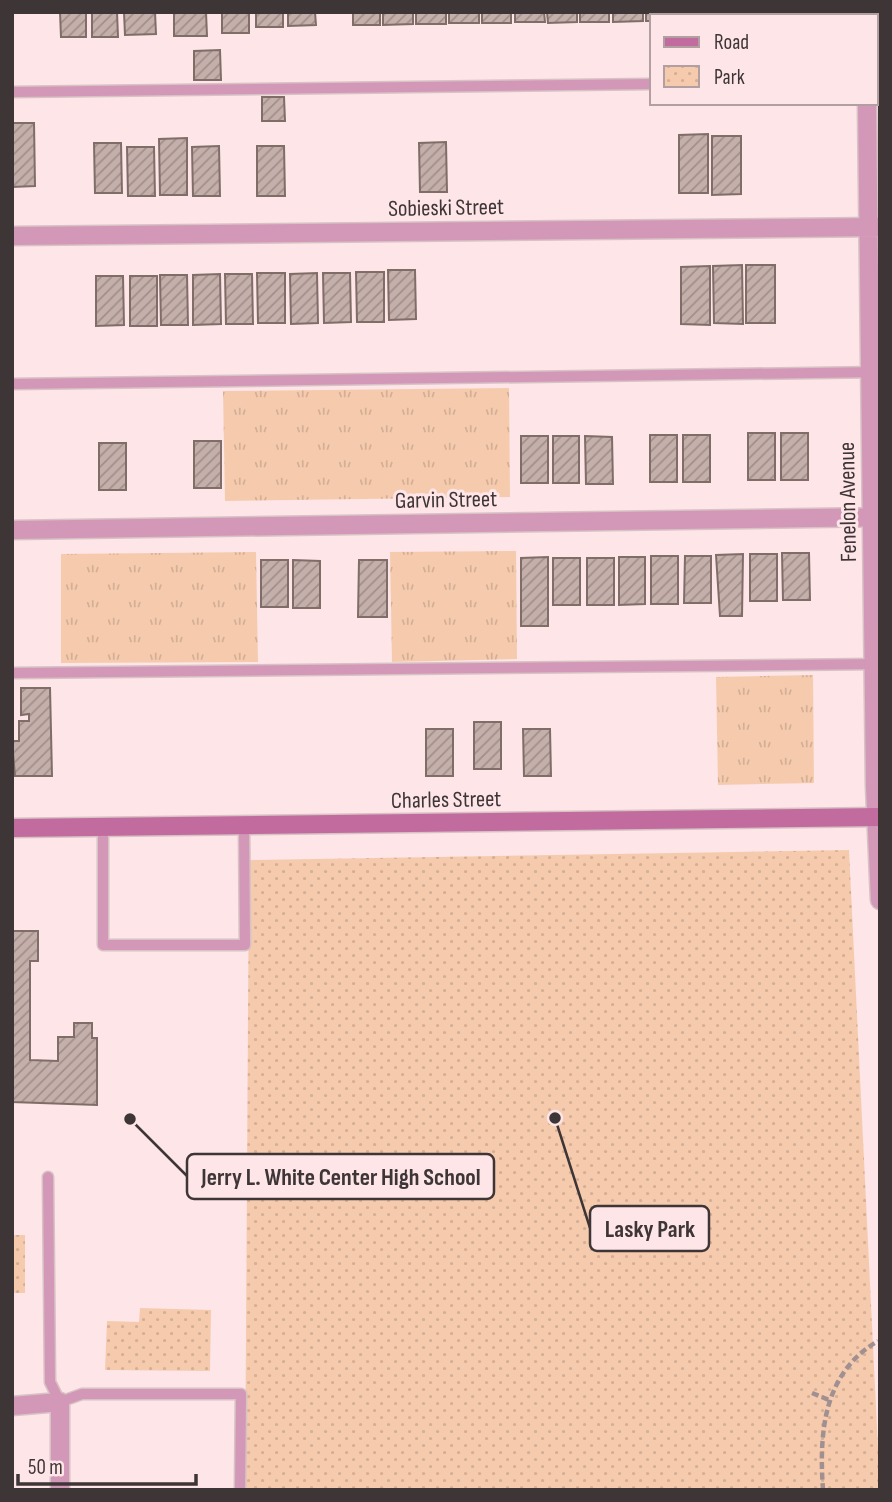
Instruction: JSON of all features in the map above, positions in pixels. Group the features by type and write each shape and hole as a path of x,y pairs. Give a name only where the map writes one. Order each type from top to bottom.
{"street":[{"name":"Fenelon Avenue","path":"867,105 874,227 880,900"},
{"name":"Sobieski Street","path":"12,236 874,227"},
{"name":"Garvin Street","path":"12,530 876,517"},
{"name":"Charles Street","path":"12,828 878,817"},
{"path":"12,1405 60,1402 60,1490"}],"lane":[{"path":"12,92 650,84"},
{"path":"12,384 875,372"},
{"path":"12,673 877,664"},
{"path":"103,827 103,945 245,945 244,826"},
{"path":"48,1177 50,1382 60,1402 82,1394 241,1394 240,1490"}],"path":[{"path":"823,1490 822,1439 829,1400 851,1361 878,1341"},
{"path":"812,1393 829,1400"}],"green space":[{"path":"509,388 510,497 225,501 223,391"},
{"path":"516,551 517,659 392,662 390,552"},
{"path":"256,552 258,662 61,663 61,554"},
{"path":"813,675 814,783 718,785 716,677"},
{"path":"849,850 880,1490 245,1490 249,860"},
{"path":"12,1235 25,1235 25,1293 12,1293"},
{"path":"140,1308 211,1310 210,1371 105,1370 107,1321 139,1322"}],"building":[{"path":"60,12 86,12 86,37 61,37"},
{"path":"92,12 117,12 118,37 92,37"},
{"path":"124,12 155,12 156,34 125,35"},
{"path":"174,12 206,12 207,36 174,36"},
{"path":"222,12 249,12 249,33 222,33"},
{"path":"256,12 283,12 283,27 256,27"},
{"path":"288,12 315,12 316,25 288,26"},
{"path":"353,12 380,12 380,25 353,25"},
{"path":"383,12 413,12 413,24 383,25"},
{"path":"416,12 446,12 446,24 416,24"},
{"path":"449,12 479,12 479,23 449,23"},
{"path":"482,12 511,12 511,23 482,23"},
{"path":"515,12 544,12 545,22 515,22"},
{"path":"547,12 577,12 577,22 548,23"},
{"path":"580,12 609,12 609,22 580,22"},
{"path":"613,12 643,12 643,21 613,22"},
{"path":"646,12 675,12 650,14 650,21 646,21"},
{"path":"679,12 707,12 707,14"},
{"path":"711,12 740,12 740,14"},
{"path":"776,12 806,12 806,14"},
{"path":"220,50 221,80 194,80 194,51"},
{"path":"262,97 284,97 285,121 262,121"},
{"path":"12,123 34,123 35,186 12,187"},
{"path":"708,134 708,193 679,193 679,135"},
{"path":"712,136 741,136 741,194 712,195"},
{"path":"187,138 187,195 160,195 159,139"},
{"path":"446,142 447,192 420,192 419,143"},
{"path":"94,143 121,143 122,193 95,193"},
{"path":"219,146 220,196 193,196 192,147"},
{"path":"257,146 284,146 285,196 257,196"},
{"path":"127,147 154,147 155,196 128,196"},
{"path":"742,265 743,324 714,323 713,266"},
{"path":"746,265 775,265 775,323 746,323"},
{"path":"710,266 710,325 681,324 681,267"},
{"path":"388,270 415,270 416,319 389,320"},
{"path":"356,272 384,272 384,322 357,322"},
{"path":"257,273 285,273 285,323 258,323"},
{"path":"317,273 318,323 291,324 290,274"},
{"path":"323,273 350,273 351,322 324,323"},
{"path":"220,274 221,324 193,325 193,275"},
{"path":"225,274 252,274 253,324 226,324"},
{"path":"160,275 187,275 188,325 161,325"},
{"path":"96,276 123,276 124,325 96,326"},
{"path":"130,276 157,276 157,326 130,326"},
{"path":"748,433 775,433 775,480 748,480"},
{"path":"781,433 808,433 808,480 781,480"},
{"path":"650,435 677,435 677,482 650,482"},
{"path":"683,435 710,435 710,482 683,482"},
{"path":"521,436 548,436 548,483 521,483"},
{"path":"553,436 579,436 579,483 553,483"},
{"path":"585,436 612,437 613,484 586,484"},
{"path":"194,441 221,441 221,488 194,488"},
{"path":"99,443 126,443 126,490 99,490"},
{"path":"782,553 809,553 810,600 783,600"},
{"path":"743,554 742,616 720,616 716,555"},
{"path":"750,554 777,554 777,601 750,601"},
{"path":"651,556 678,556 678,604 651,604"},
{"path":"685,556 711,556 711,603 684,603"},
{"path":"548,557 548,626 521,626 521,558"},
{"path":"619,557 645,557 645,604 619,605"},
{"path":"553,558 580,558 580,605 553,605"},
{"path":"587,558 614,558 614,605 587,605"},
{"path":"261,560 288,560 288,607 261,607"},
{"path":"293,560 320,561 320,608 293,608"},
{"path":"359,560 387,560 387,617 358,617"},
{"path":"21,688 50,688 52,776 15,776 12,741 19,741 19,721 29,721 29,714 21,715"},
{"path":"474,722 501,722 501,769 474,769"},
{"path":"426,729 453,729 453,776 426,776"},
{"path":"523,729 550,729 551,776 524,776"},
{"path":"12,931 38,931 38,961 30,961 30,1060 58,1061 58,1037 74,1037 74,1023 92,1023 92,1038 97,1038 97,1105 12,1102"}],"place":[{"name":"Lasky Park","path":"555,1118"},
{"name":"Jerry L. White Center High School","path":"130,1119"}]}
